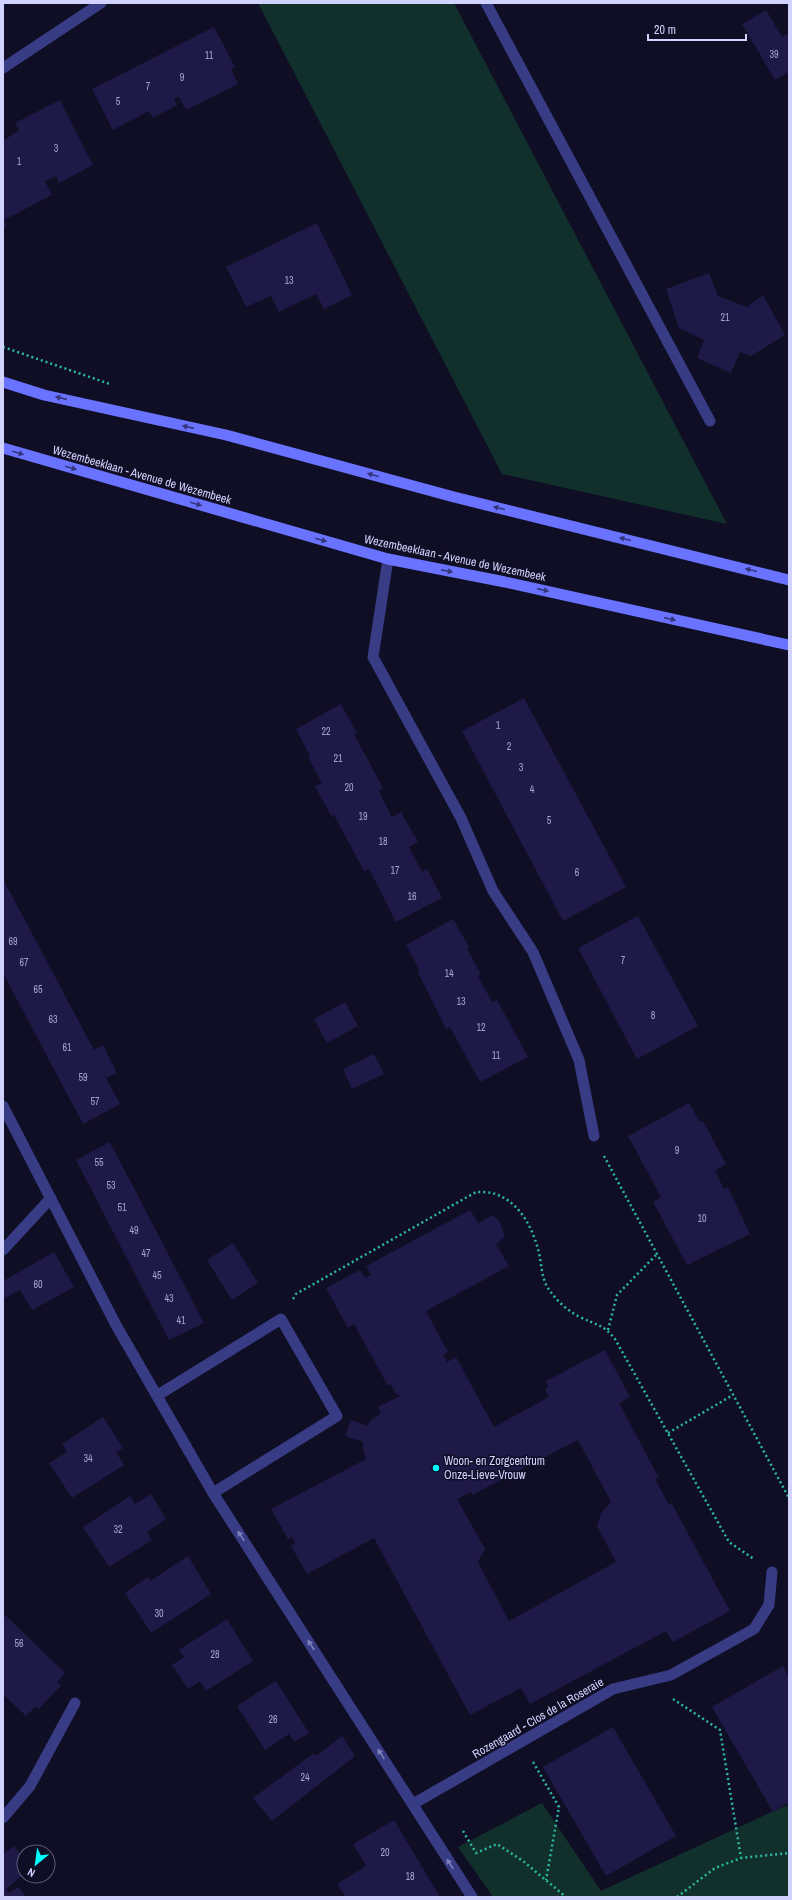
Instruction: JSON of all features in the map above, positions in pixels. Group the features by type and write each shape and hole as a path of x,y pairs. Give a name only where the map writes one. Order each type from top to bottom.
{"main road":[{"path":"3,382 44,395 226,435 454,497 789,580"},
{"name":"Wezembeeklaan - Avenue de Wezembeek","path":"3,448 388,559 505,582 789,645"}],"street":[{"path":"3,68 101,3"},
{"path":"486,3 710,421"},
{"path":"388,559 372,657 461,818 493,891 533,952 579,1060 594,1136"},
{"path":"3,1106 116,1325 213,1493 472,1897"},
{"path":"3,1250 51,1198"},
{"path":"158,1396 281,1319 337,1416 213,1493"},
{"name":"Rozengaard - Clos de la Roseraie","path":"413,1804 613,1689 650,1682 671,1675 754,1628 769,1605 772,1572"},
{"path":"3,1818 30,1786 75,1703"}],"path":[{"path":"594,1136 789,1498"},
{"path":"281,1319 296,1294 476,1192 492,1193 508,1200 521,1213 531,1228 539,1254 541,1274 549,1290 562,1304 579,1317 608,1330 615,1339 729,1542 772,1572"},
{"path":"608,1330 617,1295 657,1254"},
{"path":"668,1433 733,1395"},
{"path":"650,1682 665,1694 720,1730 741,1858"},
{"path":"539,1773 559,1807 546,1880"},
{"path":"463,1831 476,1853 497,1844 523,1861 566,1897"},
{"path":"677,1897 715,1868 741,1858 789,1854"}],"green space":[{"path":"258,3 454,3 727,524 502,474"},
{"path":"542,1803 601,1891 789,1804 789,1897 493,1897 458,1847"}],"building":[{"path":"766,10 782,37 789,33 789,72 775,80 742,24"},
{"path":"214,27 235,67 231,69 238,84 186,110 179,97 174,99 177,105 153,118 149,111 113,130 92,89"},
{"path":"60,100 93,165 59,183 56,176 45,181 52,195 4,220 7,226 3,228 3,141 19,130 15,123"},
{"path":"317,223 352,295 324,309 316,294 279,312 271,296 246,307 226,267"},
{"path":"709,273 718,296 747,307 763,295 785,335 751,356 740,352 731,373 697,358 704,340 679,328 666,289"},
{"path":"524,698 626,887 563,921 462,731"},
{"path":"341,704 357,733 354,734 383,788 379,791 392,817 401,812 418,842 409,847 422,872 427,869 442,898 396,922 369,869 364,871 334,815 331,816 315,786 322,783 308,757 310,756 296,729"},
{"path":"3,879 94,1050 103,1045 117,1073 106,1078 120,1104 83,1124 3,973"},
{"path":"638,916 698,1026 637,1059 578,948"},
{"path":"453,919 469,947 467,949 481,974 478,976 492,1002 497,1000 528,1057 480,1082 450,1027 446,1029 418,972 420,971 406,945"},
{"path":"345,1002 358,1026 327,1043 314,1019"},
{"path":"374,1054 384,1074 352,1089 343,1069"},
{"path":"689,1103 700,1122 703,1121 726,1164 715,1171 724,1189 728,1187 750,1234 687,1265 653,1202 661,1197 628,1136"},
{"path":"110,1142 204,1323 169,1340 76,1160"},
{"name":"Woon- en Zorgcentrum Onze-Lieve-Vrouw","path":"470,1210 478,1223 493,1215 500,1222 505,1237 496,1244 509,1266 426,1311 448,1352 443,1355 447,1362 456,1357 494,1427 549,1397 545,1389 548,1387 546,1381 605,1350 630,1397 619,1403 659,1478 655,1479 669,1505 672,1504 730,1611 673,1642 666,1631 530,1704 521,1688 470,1715 374,1538 307,1574 291,1546 295,1543 292,1537 288,1539 271,1509 366,1459 363,1442 345,1436 351,1420 367,1426 371,1420 381,1413 378,1407 400,1396 396,1394 391,1384 388,1386 354,1324 348,1328 326,1288 360,1270 365,1278 371,1275 366,1266","holes":["578,1440 611,1502 601,1513 597,1526 616,1562 509,1621 478,1562 485,1549 457,1499 471,1492 472,1495"]},
{"path":"233,1243 258,1283 232,1300 207,1260"},
{"path":"54,1252 74,1287 32,1310 20,1290 3,1299 3,1281"},
{"path":"103,1417 123,1448 116,1452 124,1465 72,1498 49,1463 67,1452 62,1444"},
{"path":"151,1494 166,1519 147,1532 152,1540 109,1567 83,1527 130,1496 135,1504"},
{"path":"188,1556 211,1594 151,1633 125,1593 148,1577 150,1581"},
{"path":"3,1613 65,1673 57,1682 61,1685 39,1709 36,1706 26,1716 3,1694"},
{"path":"227,1619 253,1661 206,1691 200,1681 188,1689 172,1665 184,1657 179,1650"},
{"path":"783,1666 789,1678 789,1802 773,1812 712,1707"},
{"path":"276,1681 309,1733 294,1742 289,1734 265,1750 237,1706"},
{"path":"613,1727 676,1836 606,1876 543,1767"},
{"path":"342,1736 355,1756 272,1821 253,1798 314,1753 316,1756"},
{"path":"394,1820 440,1897 346,1897 337,1884 366,1866 353,1844"},
{"path":"14,1846 16,1849 16,1881 6,1889 9,1893 18,1887 26,1897 3,1897 3,1854"}],"place":[{"name":"Woon- en Zorgcentrum Onze-Lieve-Vrouw","path":"436,1468"}]}
